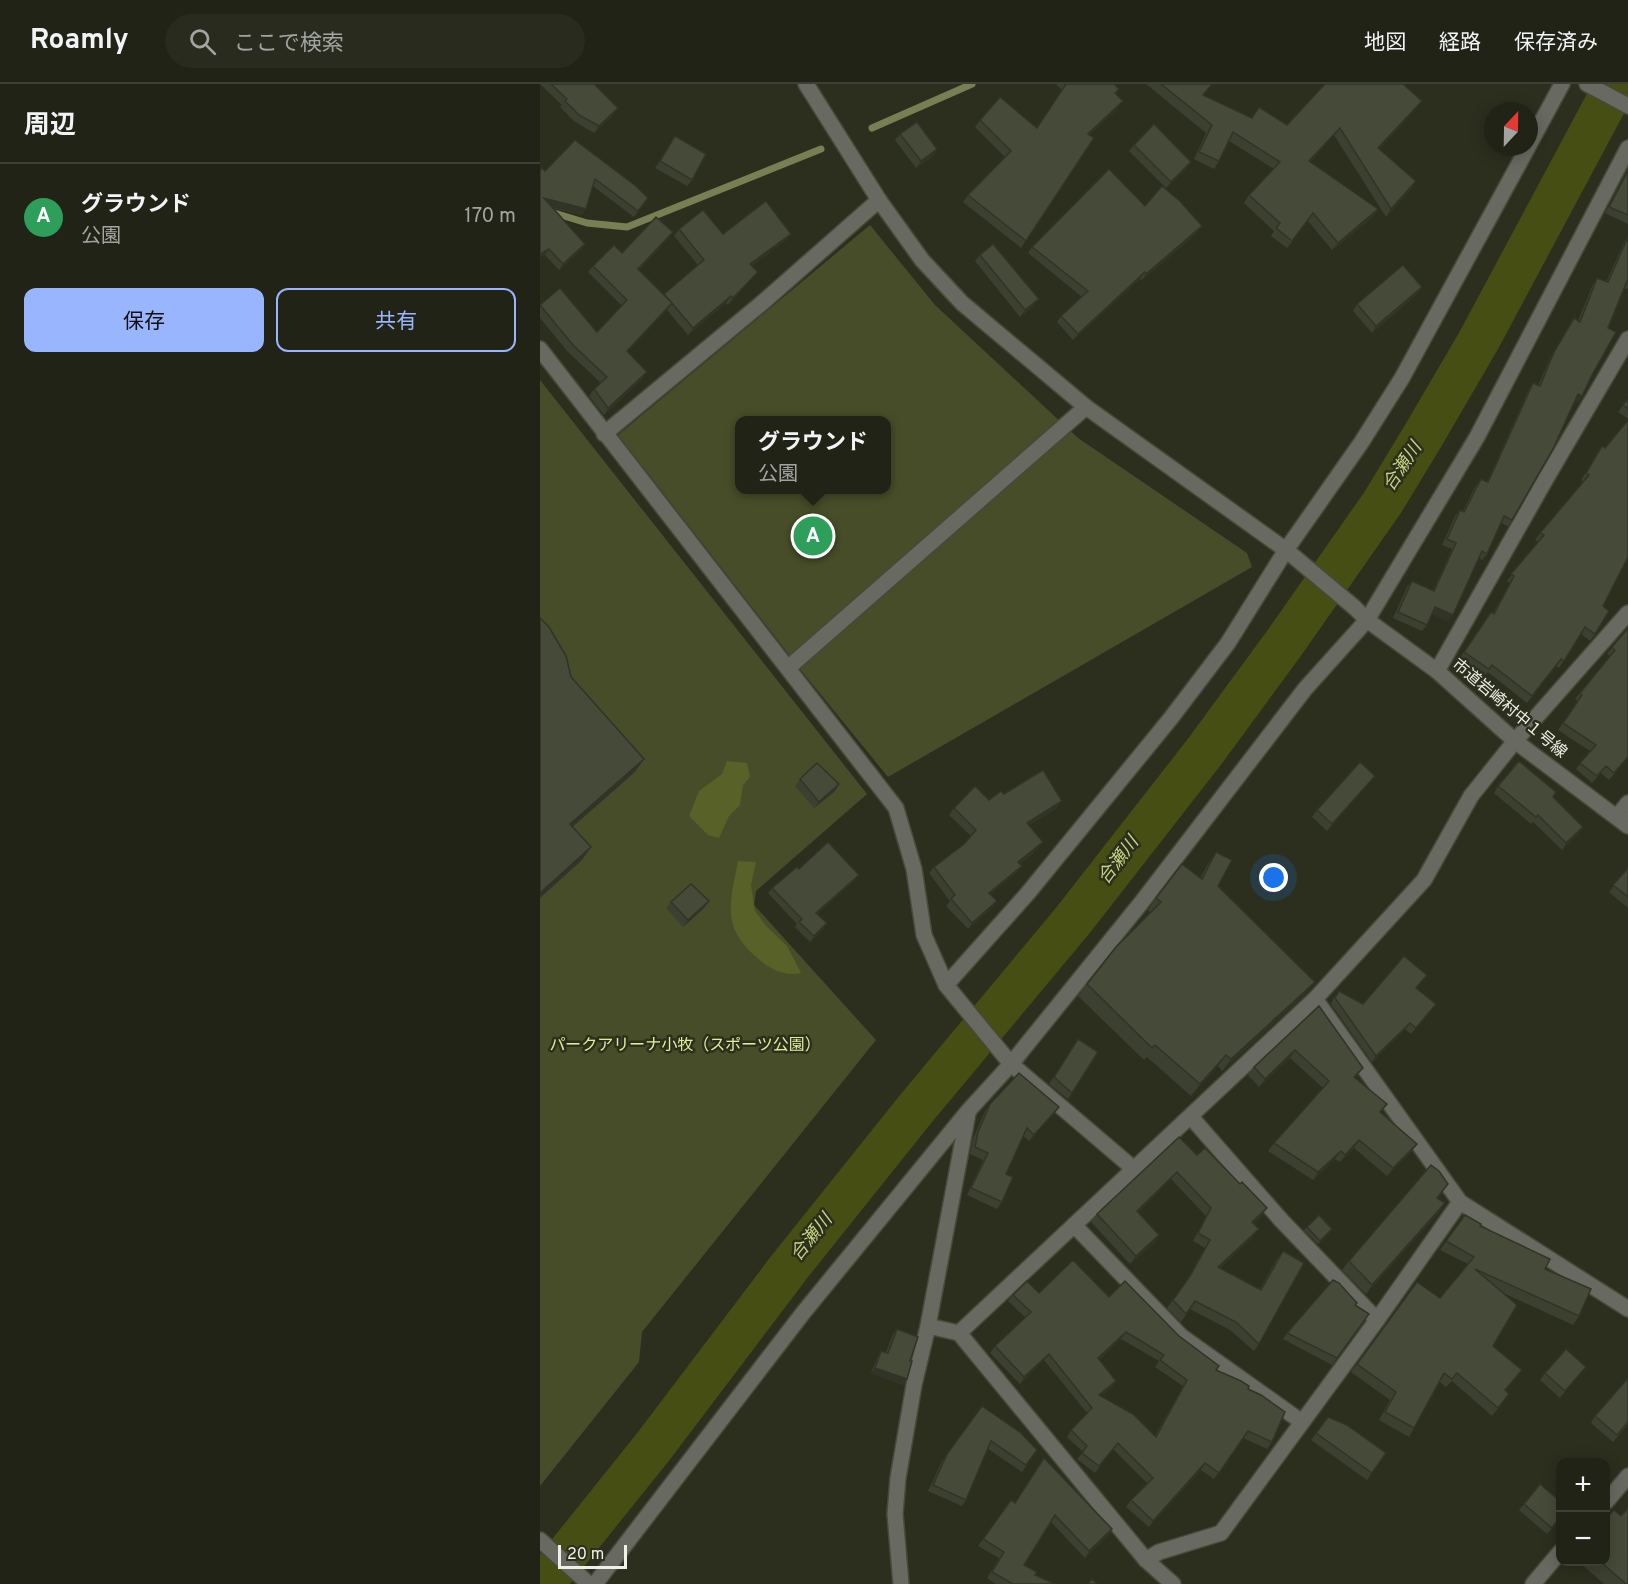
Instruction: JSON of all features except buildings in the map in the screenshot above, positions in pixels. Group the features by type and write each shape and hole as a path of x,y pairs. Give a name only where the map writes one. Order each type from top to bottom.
{"street":[{"name":"市道岩崎村中１号線","path":"806,84 879,200 922,260 962,303 1014,349 1086,407 1286,550 1367,620 1437,671 1515,741 1622,821"},
{"path":"1538,128 1562,84"},
{"path":"1587,84 1628,106"},
{"path":"540,1540 590,1583 803,1313 969,1110 1011,1064 1141,903 1305,689 1367,620 1477,437 1628,148"},
{"path":"949,989 1171,718 1228,643 1286,550 1362,443 1402,378 1523,156"},
{"path":"604,434 762,303 879,200"},
{"path":"1437,671 1628,339"},
{"path":"540,349 896,808 914,869 924,935 949,989 1011,1064 1134,1169"},
{"path":"788,668 1086,407"},
{"path":"959,1333 1315,999 1424,880 1471,796 1515,741 1628,613"},
{"path":"1622,821 1628,803"},
{"path":"1315,999 1460,1202 1628,1309"},
{"path":"901,1584 896,1515 898,1479 914,1385 928,1326 969,1110"},
{"path":"1191,1117 1282,1221 1377,1320"},
{"path":"1146,1560 1159,1552 1221,1533 1460,1202"},
{"path":"1074,1225 1181,1336 1302,1422"},
{"path":"928,1326 959,1333 1146,1560 1173,1584"},
{"path":"1610,1496 1628,1476"},
{"path":"1533,1584 1556,1557"}],"green space":[{"path":"870,225 935,305 1078,438 1247,553 1252,567 888,777 804,674 618,435"},
{"name":"パークアリーナ小牧（スポーツ公園）","path":"540,380 867,794 756,891 754,905 876,1040 642,1332 639,1362 540,1486"},
{"path":"727,761 747,763 750,777 743,785 740,805 729,816 719,838 708,835 689,816 699,791 722,774"},
{"path":"738,861 756,862 751,885 755,911 766,926 787,946 801,973 785,973 771,968 749,950 740,939 731,917 732,892"}],"waterway":[{"path":"872,128 972,84"},
{"name":"合瀬川","path":"543,1584 653,1447 790,1266 914,1111 1074,919 1205,751 1285,642 1383,502 1423,436 1479,340 1616,84"},
{"path":"540,215 551,212 587,223 627,227 821,149"}],"place":[{"name":"グラウンド","path":"813,536"}]}
